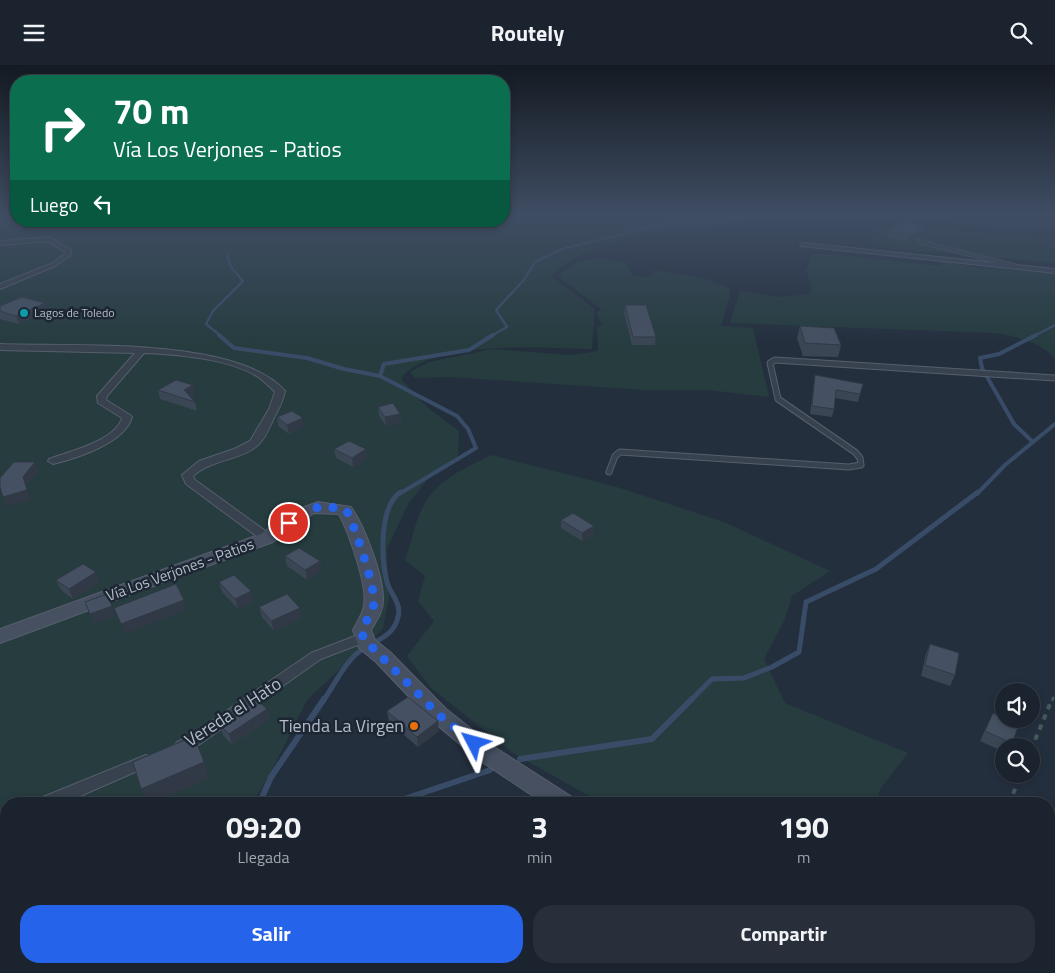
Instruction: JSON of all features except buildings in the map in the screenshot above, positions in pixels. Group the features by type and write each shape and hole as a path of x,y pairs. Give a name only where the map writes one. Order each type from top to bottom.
{"street":[{"path":"0,287 64,259"},
{"path":"946,259 1055,271"},
{"path":"0,347 142,350 230,362 273,381 280,391 279,401 256,442 244,449 212,458 195,467 187,475 190,482 267,538"},
{"path":"53,461 104,442 124,427 127,417 101,401 102,396 142,350"},
{"name":"Vía Los Verjones - Patios","path":"0,636 267,538 277,533 300,512 327,505 346,510 352,521 358,545 374,587 374,603 362,631 369,644"},
{"path":"369,644 446,720 486,753 553,797"},
{"name":"Vereda el Hato","path":"60,797 195,741 316,656 369,644"}],"lane":[{"path":"991,259 1022,267"},
{"path":"610,472 615,455 620,452 849,467 861,465 860,458 855,452 778,399 770,363 775,360 1055,378"}],"path":[{"path":"1036,738 1055,693"},
{"path":"1012,797 1017,783"}],"green space":[{"path":"0,259 572,259 551,276 595,309 592,349 519,348 461,352 435,357 415,366 401,379 428,408 459,431 458,456 432,474 408,504 387,549 389,597 383,629 307,700 272,770 256,797 0,797"},
{"path":"608,259 625,263 634,276 649,277 655,270 702,278 730,288 730,296 721,326 753,328 769,397 708,390 645,390 449,377 415,378 410,372 429,362 492,349 570,355 598,351 597,328 602,324 596,314 601,309 557,276 578,261"},
{"path":"810,259 880,259 941,266 941,261 980,268 1055,273 1055,358 1041,347 1027,340 993,333 730,323 740,291 777,297 810,294 811,285 806,271"},
{"path":"1014,259 1055,259 1055,263"},
{"path":"491,455 617,487 724,522 830,571 792,596 785,619 764,659 785,703 908,753 881,788 878,797 591,797 513,753 431,688 407,656 434,621 418,601 425,576 405,560 419,515 427,499 451,476"}],"waterway":[{"path":"221,336 206,324 213,311 243,281 231,267 228,259"},
{"path":"491,336 507,327 496,310 523,281 535,262 540,259"},
{"path":"1034,336 1055,325"},
{"path":"219,335 234,348 307,358 344,369 380,376"},
{"path":"380,376 384,364 469,350 493,335"},
{"path":"1033,442 1014,424 982,368 980,358 999,354 1036,335"},
{"path":"380,376 457,416 468,429 476,448 399,494"},
{"path":"977,494 1005,465 1055,424"},
{"path":"520,759 652,739 712,679 744,678 772,667 799,652 806,602 876,569 978,492"},
{"path":"323,701 354,656 386,636 395,625 398,617 398,607 387,582 383,547 385,520 389,508 399,494"},
{"path":"262,797 271,777 324,699"},
{"path":"411,797 490,770"}],"place":[{"name":"Lagos de Toledo","path":"24,313"},
{"name":"Tienda La Virgen","path":"414,726"}],"route":[{"path":"289,523 300,512 314,507 327,505 346,510 352,521 358,545 374,587 374,603 372,612 365,622 362,631 363,638 439,715 474,743"}]}
